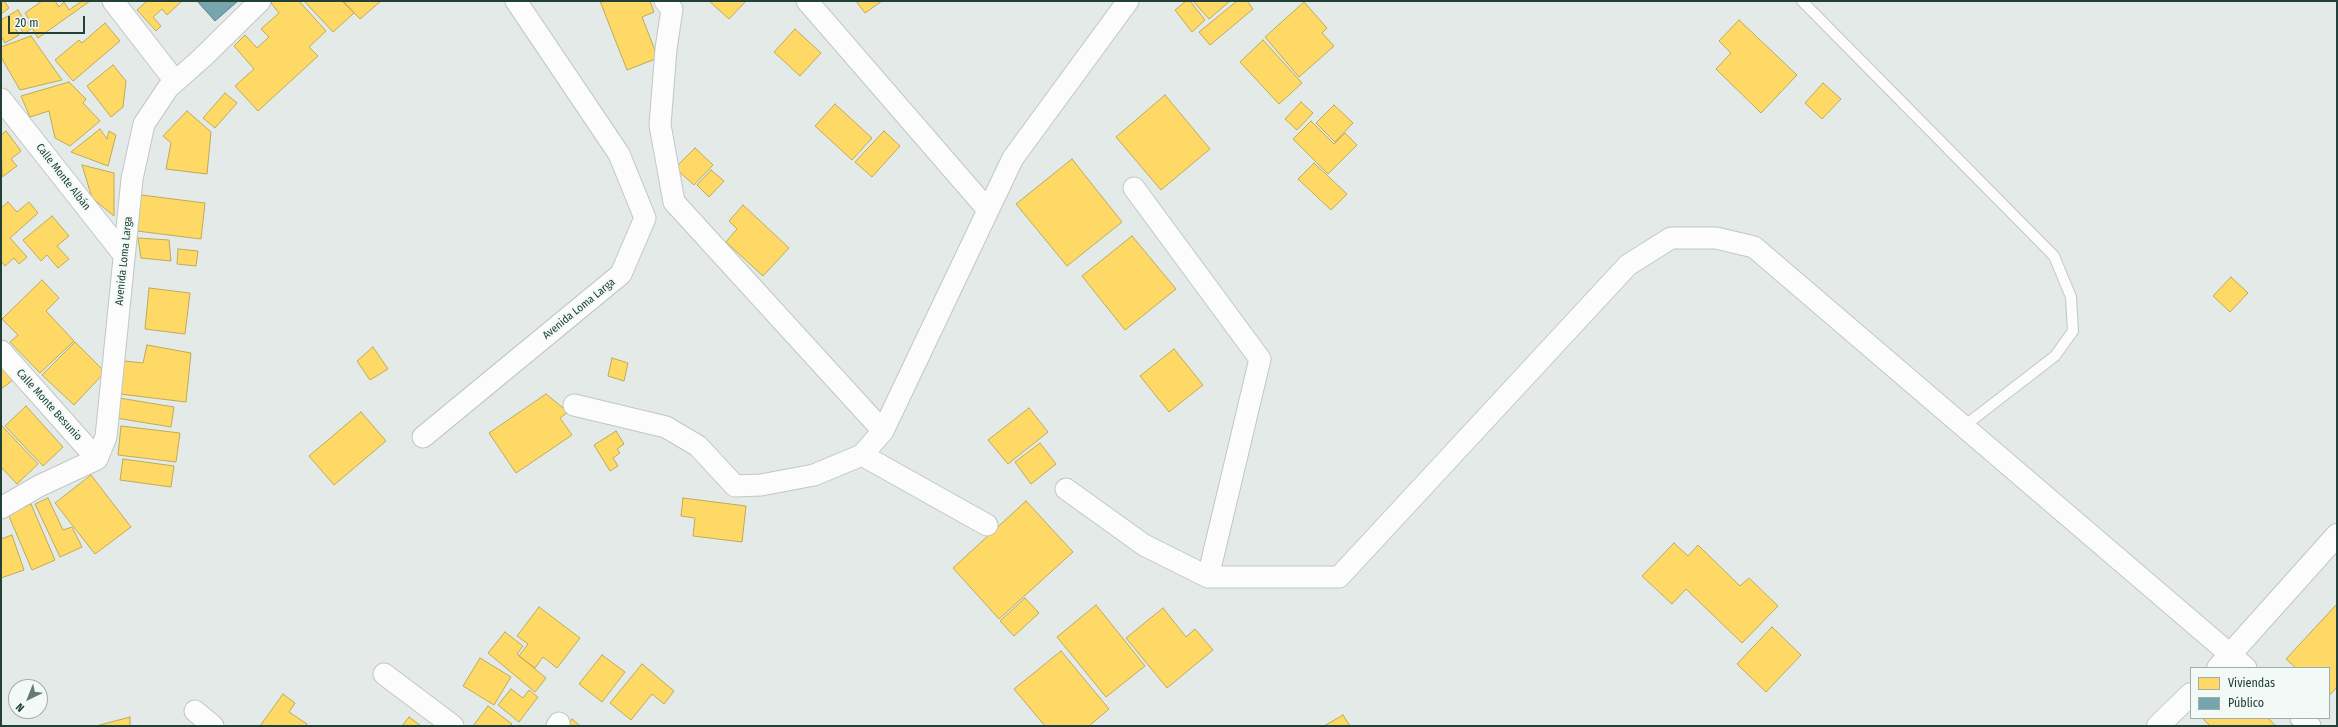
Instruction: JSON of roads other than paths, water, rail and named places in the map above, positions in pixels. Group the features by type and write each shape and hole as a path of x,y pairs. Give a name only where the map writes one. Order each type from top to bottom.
{"street":[{"path":"113,1 175,81"},
{"name":"Avenida Loma Larga","path":"98,459 106,437 132,179 144,124 168,88 260,1"},
{"name":"Avenida Loma Larga","path":"423,437 620,274 645,218 619,154 516,1"},
{"path":"664,1 672,9 666,50 660,125 674,202 883,432"},
{"path":"807,1 988,210"},
{"path":"574,405 666,427 698,446 735,486 761,485 814,475 862,455 883,432 1013,158 1128,1"},
{"name":"Calle Monte Albán","path":"1,100 124,255"},
{"path":"1134,188 1260,359 1208,577"},
{"path":"1066,490 1144,545 1208,577 1339,577 1628,265 1671,238 1716,238 1754,247 1963,427 2232,664 2337,535"},
{"name":"Calle Monte Besunio","path":"1,351 98,459"},
{"path":"862,455 987,525"},
{"path":"1,508 39,486 98,459"},
{"path":"384,674 453,726"},
{"path":"2158,726 2190,695"},
{"path":"195,711 213,726"},
{"path":"2302,719 2310,726"}],"lane":[{"path":"1802,1 2054,256 2071,297 2072,330 2055,356 1963,427"}]}
